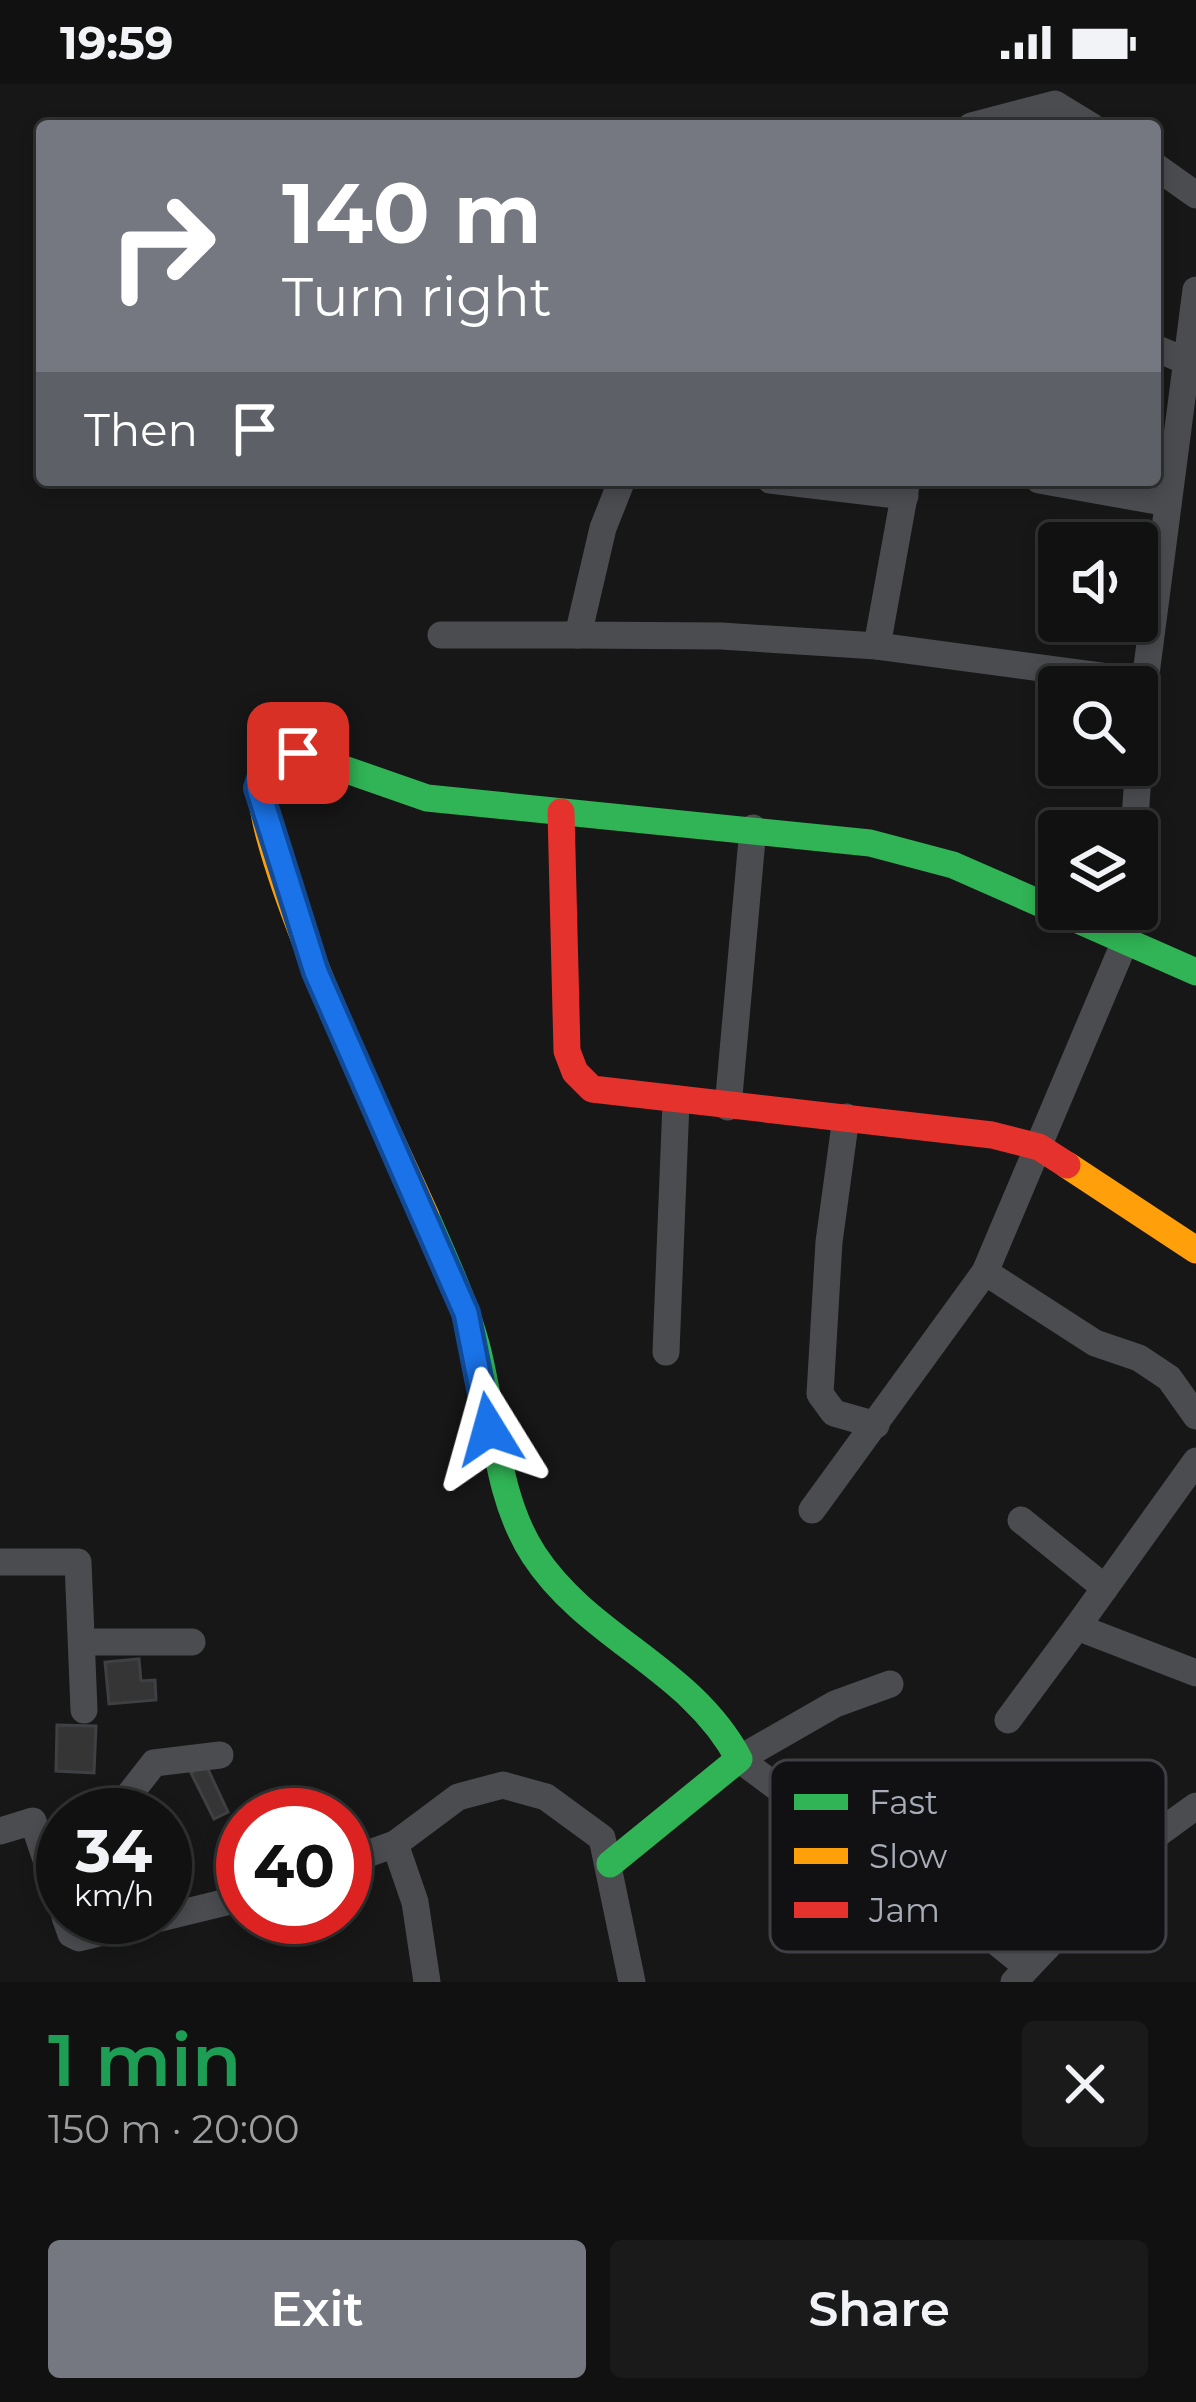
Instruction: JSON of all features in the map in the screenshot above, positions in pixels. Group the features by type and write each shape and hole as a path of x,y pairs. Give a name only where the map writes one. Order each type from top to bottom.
{"street":[{"path":"1015,120 1052,115"},
{"path":"1161,170 1196,195"},
{"path":"1147,666 1196,290"},
{"path":"1161,351 1186,361"},
{"path":"578,634 602,528 620,486"},
{"path":"872,486 906,488 878,646"},
{"path":"1073,486 1168,503"},
{"path":"441,634 721,636 878,646 1038,668"},
{"path":"770,1782 740,1759 730,1734 693,1696 573,1603 532,1553 506,1491 466,1313 316,972 258,788 266,763 279,753 298,753 428,798 870,843 953,865 1196,972"},
{"path":"561,812 567,1051 575,1072 592,1089 676,1102 846,1117 992,1136 1039,1147 1196,1250"},
{"path":"728,1107 753,828"},
{"path":"812,1510 985,1272 1127,930"},
{"path":"666,1352 676,1102"},
{"path":"846,1117 829,1242 820,1394 834,1413 875,1425"},
{"path":"985,1272 1094,1343 1138,1358 1169,1378 1196,1416"},
{"path":"1008,1720 1196,1461"},
{"path":"1021,1520 1105,1588"},
{"path":"0,1562 78,1562 84,1710"},
{"path":"1077,1627 1196,1673"},
{"path":"82,1642 192,1642"},
{"path":"610,1864 740,1759 835,1704 890,1684"},
{"path":"134,1788 154,1762 220,1755"},
{"path":"372,1852 395,1844 458,1797 513,1785 546,1797 602,1838 632,1982"},
{"path":"1166,1828 1196,1806"},
{"path":"0,1832 31,1819 36,1822"},
{"path":"395,1844 415,1902 427,1982"},
{"path":"997,1952 1021,1975 1043,1952"}],"building":[{"path":"139,1659 141,1681 155,1680 156,1700 109,1704 105,1662"},
{"path":"57,1725 96,1726 94,1773 56,1771"},
{"path":"206,1765 217,1788 216,1818 214,1819 191,1773"}],"traffic: fast":[{"path":"263,770 275,758 298,753 427,798 870,843 953,865 1196,972"},
{"path":"426,1216 471,1328 503,1480 534,1555 582,1610 694,1701 739,1759 610,1864"}],"traffic: slow":[{"path":"263,770 262,803 296,918 426,1216"},
{"path":"1067,1165 1196,1250"}],"traffic: jam":[{"path":"561,812 567,1051 575,1072 592,1089 992,1135 1039,1147 1067,1165"}],"route":[{"path":"298,753 279,753 266,763 258,788 316,972 400,1154 466,1313 480,1363 489,1429"}]}
